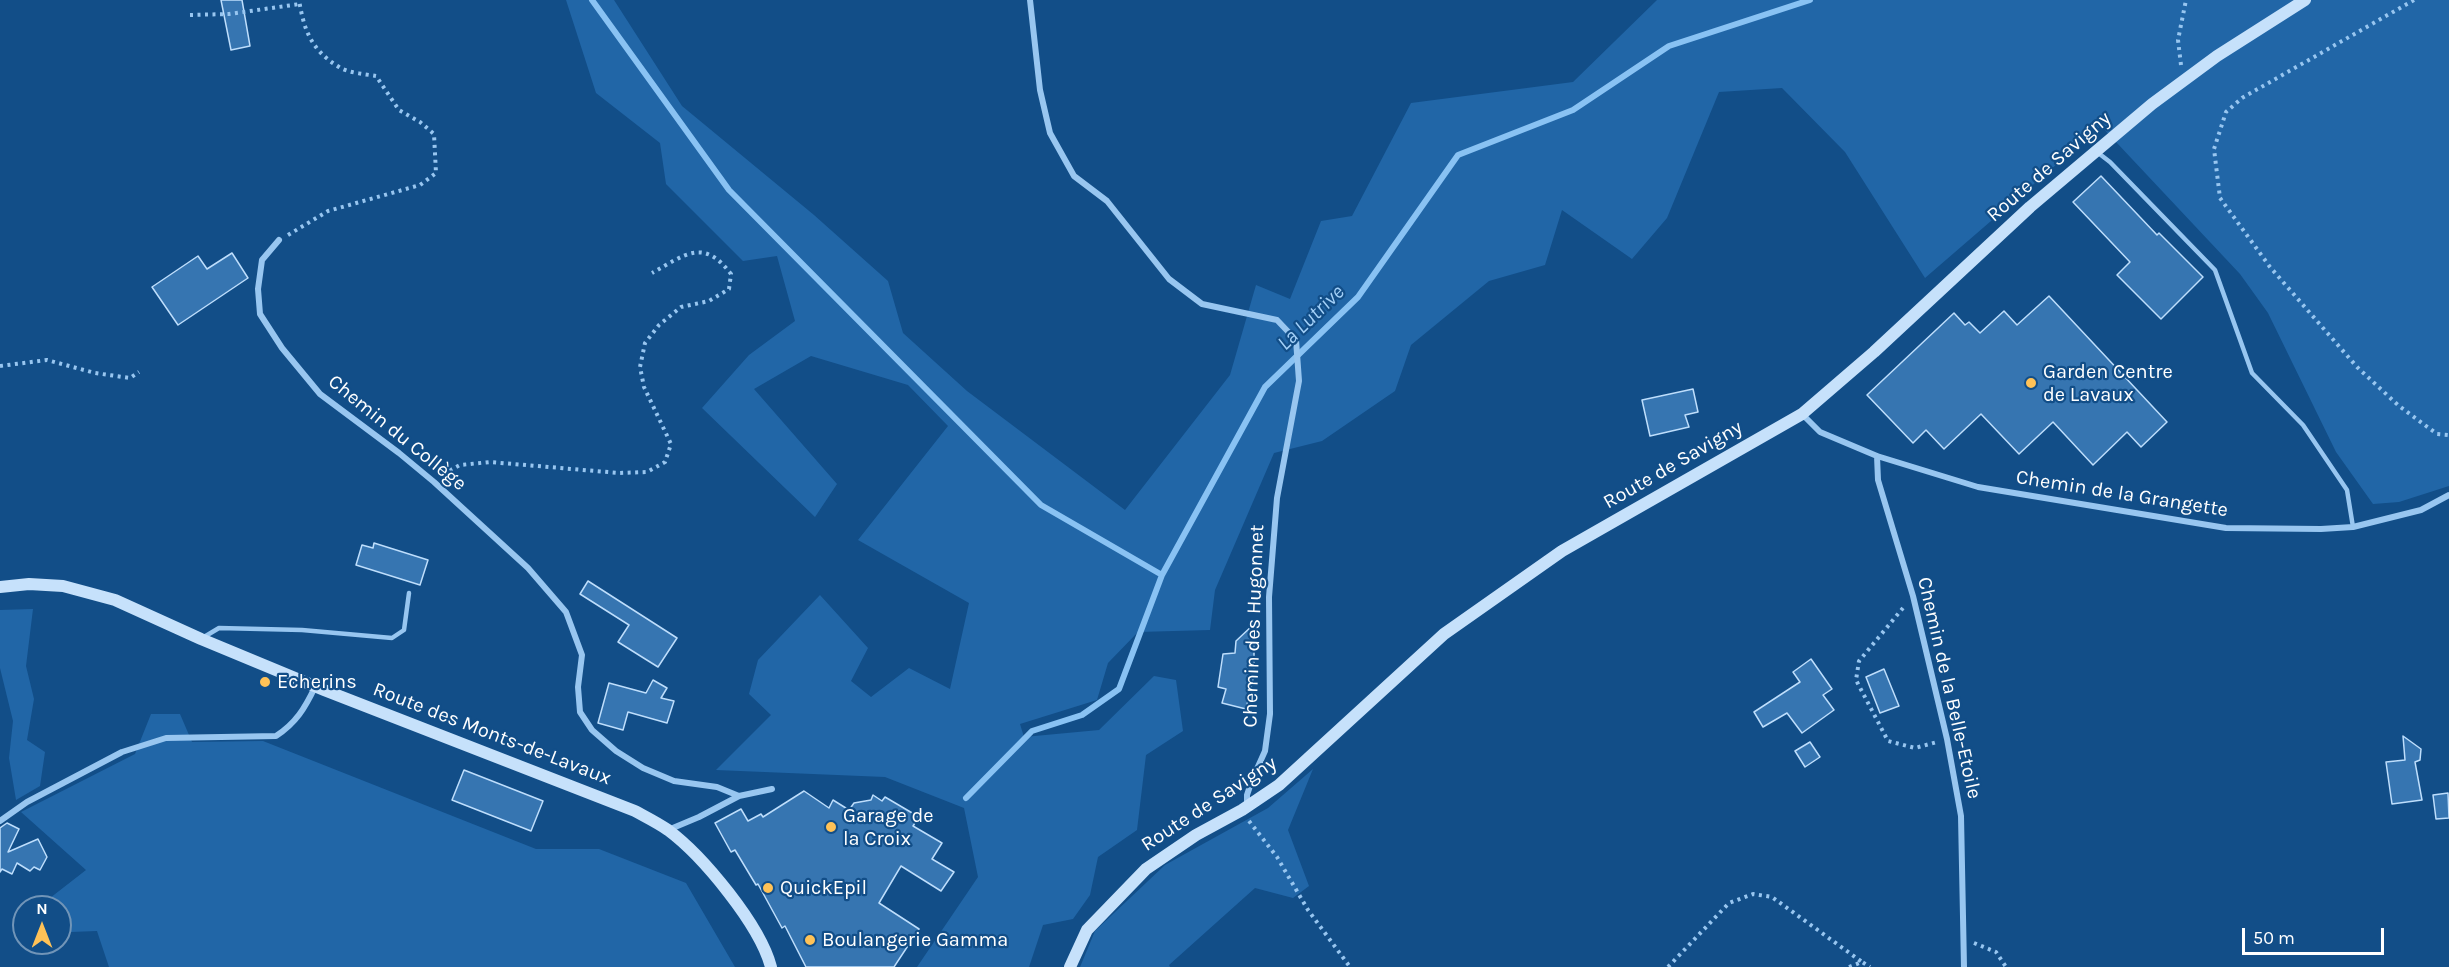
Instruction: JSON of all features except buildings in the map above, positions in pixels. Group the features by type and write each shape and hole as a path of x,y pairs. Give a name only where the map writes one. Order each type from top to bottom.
{"street":[{"name":"Chemin des Hugonnet","path":"1030,0 1040,90 1050,134 1074,176 1107,201 1169,279 1202,304 1277,320 1296,340 1299,381 1277,498 1269,597 1270,714 1262,763 1252,780 1245,809"},
{"name":"Route de Savigny","path":"1070,967 1087,930 1146,869 1196,835 1245,809 1279,785 1444,634 1562,551 1802,414 1874,352 2030,207 2152,104 2217,56 2305,0"},
{"name":"Chemin du Collège","path":"279,240 262,260 258,289 260,314 282,348 320,394 434,482 528,568 566,612 582,655 578,687 580,712 592,730 616,751 643,768 674,781 717,787 739,796"},
{"name":"Chemin de la Grangette","path":"1802,414 1820,432 1877,456 1978,487 2226,528 2354,527 2421,510 2449,495"},
{"name":"Chemin de la Belle-Etoile","path":"1877,456 1878,480 1913,596 1947,739 1961,816 1964,967"},
{"name":"Route des Monts-de-Lavaux","path":"0,587 29,584 63,586 115,600 201,639 316,686 635,811 668,830 714,874 737,905 769,959 771,967"},
{"path":"0,821 27,802 122,752 166,738 276,736 290,727 302,714 316,686"},
{"path":"668,830 699,818 739,796 772,789"}],"lane":[{"path":"2097,152 2110,162 2215,270 2252,373 2303,425 2347,490 2354,527"},
{"path":"201,639 219,628 302,630 392,638 404,630 409,593"}],"path":[{"path":"2183,81 2178,40 2186,0"},
{"path":"2414,0 2242,98 2226,112 2214,149 2220,198 2270,267 2357,367 2399,406 2437,434 2449,435"},
{"path":"190,15 229,14 299,2 305,31 315,46 340,68 376,76 399,110 420,122 434,134 436,173 420,185 328,211 279,240"},
{"path":"434,482 445,472 460,465 490,462 619,473 647,472 665,462 671,444 644,387 640,367 645,343 659,325 681,307 709,301 729,289 731,274 721,261 706,252 686,254 652,273"},
{"path":"0,366 47,360 95,373 130,378 139,372"},
{"path":"1913,596 1858,661 1856,680 1888,741 1915,748 1947,739"},
{"path":"1245,809 1308,910 1350,967"},
{"path":"1668,967 1729,903 1753,894 1772,897 1870,967"},
{"path":"1965,940 1996,952 2006,967"},
{"path":"1849,967 1862,962"}],"shaded area":[{"path":"566,0 614,0 682,106 814,215 888,281 903,333 967,391 1125,510 1230,375 1256,285 1290,299 1321,221 1352,216 1411,103 1573,82 1657,0 2449,0 2449,486 2399,502 2373,504 2336,452 2268,313 2240,274 2101,126 1925,278 1845,152 1782,88 1719,92 1667,218 1632,259 1562,210 1545,265 1489,281 1411,345 1395,391 1322,441 1274,453 1215,590 1210,630 1138,632 1108,663 1097,700 1020,724 1024,737 1099,730 1154,676 1176,680 1183,731 1146,755 1137,830 1098,857 1090,895 1073,919 1043,925 1029,967 917,967 978,877 964,808 885,777 716,770 771,715 749,694 758,660 820,595 868,648 851,681 871,697 909,668 950,689 969,603 858,540 948,426 908,385 811,356 754,389 837,484 815,517 702,408 749,355 795,321 777,256 743,261 666,184 660,143 596,93"},
{"path":"33,609 26,666 34,699 27,740 45,752 40,786 16,800 9,758 13,721 0,668 0,610"},
{"path":"151,714 180,714 192,742 263,741 536,849 599,849 686,883 735,967 109,967 97,931 72,932 72,895 54,895 86,870 21,812 135,754"},
{"path":"1313,769 1288,830 1309,886 1293,898 1255,888 1169,965 1170,967 1080,967 1095,931 1165,865 1268,808"}],"waterway":[{"path":"592,0 729,190 1041,505 1162,575"},
{"name":"La Lutrive","path":"966,798 1032,731 1082,715 1119,689 1162,575 1265,387 1358,297 1458,155 1573,110 1669,46 1810,0"}],"place":[{"name":"Garden Centre de Lavaux","path":"2031,383"},
{"name":"Echerins","path":"265,682"},
{"name":"Garage de la Croix","path":"831,827"},
{"name":"QuickEpil","path":"768,888"},
{"name":"Boulangerie Gamma","path":"810,940"}]}
